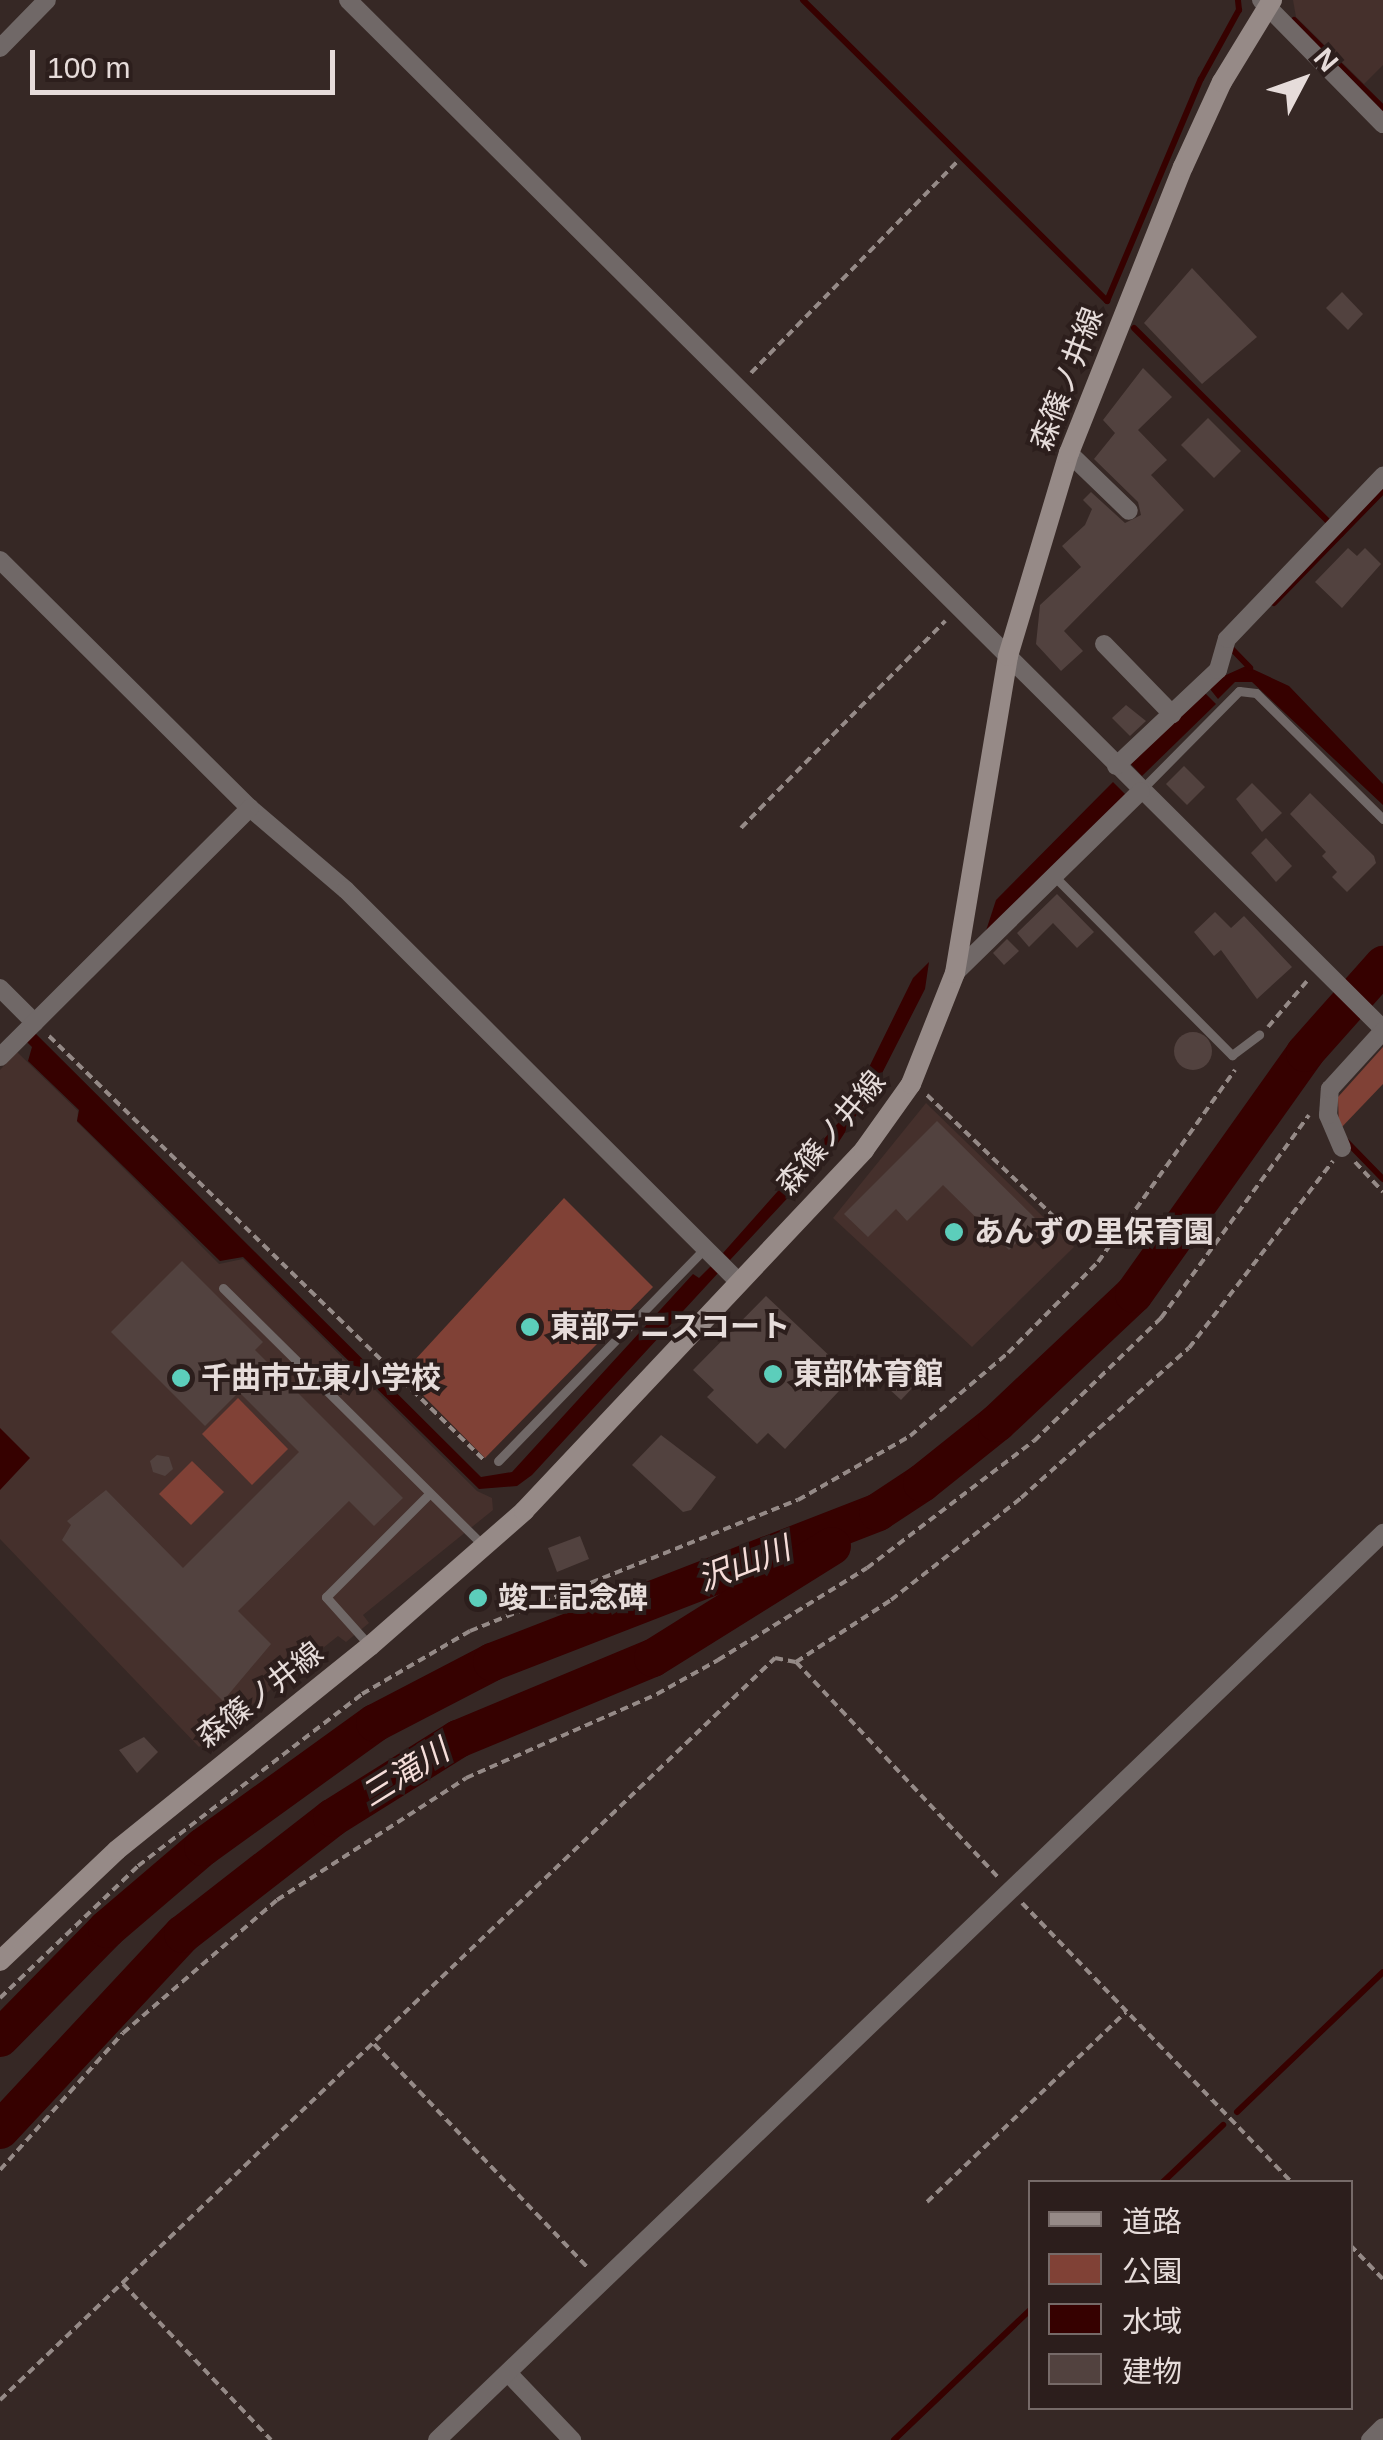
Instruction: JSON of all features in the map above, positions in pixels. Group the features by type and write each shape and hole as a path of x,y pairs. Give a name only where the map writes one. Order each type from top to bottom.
{"main road":[{"name":"森篠ノ井線","path":"0,1961 129,1840 370,1646 484,1546 864,1150 911,1084 954,973 1008,656 1069,453 1183,167 1222,82 1267,2"}],"street":[{"path":"0,48 47,0"},
{"path":"348,0 1382,1028 1330,1089 1328,1115 1342,1148"},
{"path":"1267,2 1383,124"},
{"path":"1069,453 1129,511"},
{"path":"1117,768 1218,670 1227,639 1383,476"},
{"path":"0,560 250,808 346,890 738,1281"},
{"path":"1104,644 1172,714"},
{"path":"954,973 1056,878 1139,790"},
{"path":"0,1056 250,808"},
{"path":"0,988 35,1022"},
{"path":"437,2440 1383,1534"},
{"path":"508,2373 572,2440"},
{"path":"1370,2440 1383,2428"}],"lane":[{"path":"1139,790 1239,691 1256,693 1383,819"},
{"path":"1056,878 1232,1054 1259,1034"},
{"path":"498,1461 705,1248"},
{"path":"223,1288 484,1546"},
{"path":"370,1646 326,1596 429,1494"}],"path":[{"path":"738,387 958,161"},
{"path":"741,828 959,606"},
{"path":"1259,1034 1321,967"},
{"path":"35,1022 484,1460 498,1461"},
{"path":"0,1998 138,1866 362,1694 470,1630 798,1500 910,1436 1008,1353 1098,1262 1238,1065"},
{"path":"911,1084 1078,1240"},
{"path":"0,2170 123,2033 277,1900 466,1778 657,1694 735,1650 867,1568 1046,1431 1161,1318 1330,1089"},
{"path":"796,1662 891,1600 1021,1498 1189,1348 1342,1148 1383,1192"},
{"path":"0,2400 775,1658 796,1662 1289,2180"},
{"path":"928,2202 1126,2012"},
{"path":"373,2043 602,2283"},
{"path":"1353,2248 1383,2279"},
{"path":"122,2282 272,2440"}],"shaded area":[{"path":"1293,0 1383,0 1383,65 1364,84 1296,17"},
{"name":"千曲市立東小学校","path":"17,1052 78,1111 77,1122 219,1264 243,1259 477,1491 492,1498 493,1510 363,1615 369,1623 346,1642 338,1636 199,1747 0,1539 0,1070"},
{"name":"あんずの里保育園","path":"926,1103 1074,1247 972,1347 833,1218"}],"green space":[{"path":"1383,1047 1383,1084 1339,1130 1338,1097"},
{"name":"東部テニスコート","path":"564,1198 653,1287 485,1458 402,1374"},
{"path":"238,1398 288,1449 252,1485 202,1434"},
{"path":"192,1461 224,1492 191,1525 159,1494"}],"water":[{"path":"1246,666 1289,686 1383,784 1383,805 1252,682 1235,682 1218,699 1206,684"},
{"path":"1202,690 1216,704 1142,776 1129,762"},
{"path":"1113,782 1126,795 983,940 996,900"},
{"path":"929,962 925,989 875,1087 836,1146 730,1260 723,1253 846,1114 913,978"},
{"path":"34,1032 481,1477 512,1472 693,1274 699,1278 712,1265 719,1272 532,1475 517,1486 479,1489 243,1257 220,1261 77,1121 79,1110 28,1061 32,1047 26,1041"},
{"path":"0,1428 30,1458 0,1490"}],"building":[{"path":"1192,268 1257,337 1202,384 1144,323"},
{"path":"1342,292 1363,314 1348,330 1326,308"},
{"path":"1143,368 1172,397 1138,430 1167,460 1151,475 1184,510 1064,631 1083,651 1061,671 1036,644 1040,605 1081,567 1062,546 1085,525 1092,509 1083,500 1091,492 1125,523 1141,515 1138,502 1094,459 1115,433 1103,420"},
{"path":"1208,418 1241,451 1214,478 1181,445"},
{"path":"1348,548 1357,556 1365,548 1381,564 1342,608 1315,582"},
{"path":"1126,705 1146,721 1130,736 1112,718"},
{"path":"1184,766 1205,787 1187,805 1166,784"},
{"path":"1252,783 1282,813 1262,832 1236,799"},
{"path":"1310,793 1374,856 1376,863 1347,892 1332,877 1337,872 1322,856 1326,852 1290,814"},
{"path":"1266,838 1292,866 1276,882 1251,853"},
{"path":"1057,894 1094,932 1077,948 1053,923 1029,947 1017,933"},
{"path":"1215,912 1231,928 1244,916 1292,967 1257,999 1221,950 1214,956 1194,932"},
{"path":"1007,939 1019,951 1004,965 993,953"},
{"path":"1193,1032 1206,1038 1212,1051 1206,1064 1193,1070 1180,1064 1174,1051 1180,1038"},
{"path":"937,1121 1038,1221 1009,1250 943,1185 907,1221 896,1209 868,1237 844,1214"},
{"path":"182,1261 263,1342 255,1350 403,1498 374,1526 349,1501 238,1611 271,1644 223,1701 62,1540 71,1525 67,1521 106,1490 183,1568 299,1452 239,1392 205,1426 111,1332"},
{"name":"東部体育館","path":"766,1296 852,1377 785,1449 768,1433 757,1444 707,1397 714,1390 693,1370"},
{"path":"906,1369 919,1381 901,1400 888,1388"},
{"path":"661,1435 716,1477 691,1510 683,1512 632,1465"},
{"path":"157,1455 169,1457 173,1469 165,1476 153,1472 150,1461"},
{"path":"580,1536 589,1559 557,1572 548,1548"},
{"path":"144,1737 158,1752 137,1773 119,1750"}],"waterway":[{"path":"803,0 1107,301 1201,79 1239,10 1238,0"},
{"path":"1294,20 1383,108"},
{"path":"1134,328 1341,534"},
{"path":"1274,603 1383,491"},
{"path":"1230,647 1250,668"},
{"name":"沢山川","path":"0,2038 107,1929 203,1847 375,1723 492,1662 878,1512 922,1483 997,1423 1134,1294 1305,1053 1383,965"},
{"path":"1346,1141 1383,1179"},
{"name":"三滝川","path":"0,2130 183,1934 332,1818 458,1739 653,1658 832,1546"},
{"path":"1237,2112 1383,1972"},
{"path":"1165,2180 1223,2125"},
{"path":"894,2440 1028,2312"}],"place":[{"name":"あんずの里保育園","path":"954,1232"},
{"name":"東部テニスコート","path":"530,1327"},
{"name":"東部体育館","path":"773,1374"},
{"name":"千曲市立東小学校","path":"181,1378"},
{"name":"竣工記念碑","path":"478,1598"}]}
